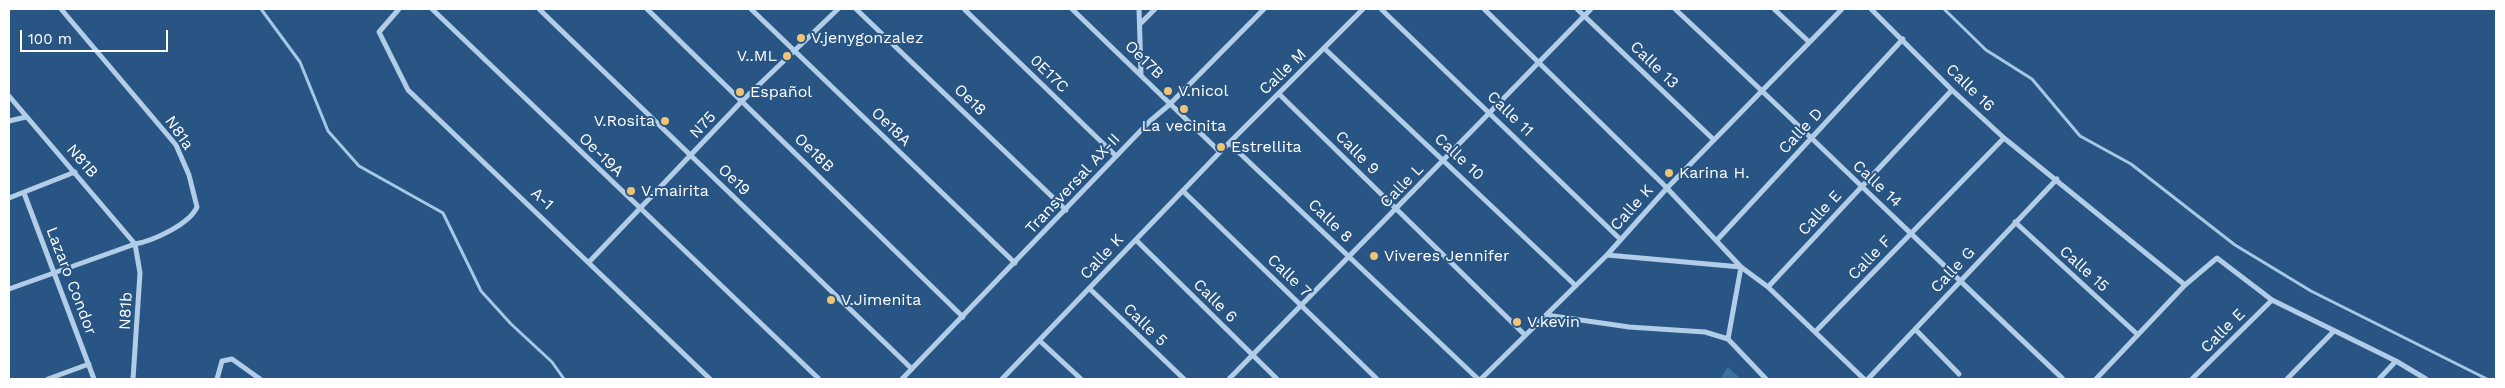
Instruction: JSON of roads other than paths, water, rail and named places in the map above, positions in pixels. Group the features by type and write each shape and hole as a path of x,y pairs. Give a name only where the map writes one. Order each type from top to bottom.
{"street":[{"name":"N81a","path":"61,9 176,145 189,175 196,207 186,221 153,240 134,244"},
{"name":"A-1","path":"400,9 384,24 379,34 408,90 590,262 710,379"},
{"name":"Oe-19A","path":"432,9 819,379"},
{"name":"Oe19","path":"539,9 912,369"},
{"name":"Oe18B","path":"647,9 963,317"},
{"name":"Oe18A","path":"751,9 1015,263"},
{"name":"N75","path":"590,262 638,208 691,156 742,101 838,9"},
{"name":"Oe18","path":"856,9 1066,210"},
{"name":"0E17C","path":"964,9 1116,156"},
{"name":"Oe17B","path":"1072,9 1220,152"},
{"path":"1139,9 1141,23 1141,74"},
{"path":"1141,23 1155,9"},
{"name":"Transversal AX-II","path":"902,379 1116,156 1170,105 1264,9"},
{"name":"Calle M","path":"1220,152 1325,49 1362,9"},
{"name":"Calle 11","path":"1381,9 1491,112 1620,239"},
{"path":"1484,9 1667,188 1741,267 1768,287 1864,379"},
{"name":"Calle 13","path":"1577,9 1714,140"},
{"name":"Calle L","path":"1229,379 1350,258 1491,112 1538,60 1591,9"},
{"name":"Calle 14","path":"1675,9 1860,187 1912,232 1960,282 2063,379"},
{"path":"1774,9 1808,41"},
{"name":"Calle K","path":"1480,379 1607,255 1667,188 1808,41 1842,9"},
{"name":"Calle 16","path":"1871,9 1952,90 2004,138 2057,179 2185,285"},
{"name":"Calle D","path":"1717,240 1903,39"},
{"name":"Calle 10","path":"1325,49 1575,285"},
{"name":"Calle E","path":"1768,287 1952,90"},
{"name":"Calle 9","path":"1279,94 1525,335"},
{"name":"N81B","path":"9,96 134,244"},
{"path":"9,121 26,116"},
{"name":"Calle F","path":"1816,331 2004,138"},
{"name":"Calle 8","path":"1229,143 1480,379"},
{"name":"Calle K","path":"1002,379 1220,152"},
{"path":"9,198 75,172"},
{"name":"Calle G","path":"1868,379 2057,179"},
{"name":"Calle 7","path":"1183,191 1377,379"},
{"name":"Lazaro Condor","path":"24,193 94,379"},
{"name":"Calle 15","path":"2015,222 2137,334"},
{"name":"Calle 6","path":"1136,240 1277,379"},
{"path":"9,289 134,244"},
{"name":"N81b","path":"134,244 140,273 134,379"},
{"path":"1607,255 1741,267"},
{"path":"2096,379 2185,285 2217,258 2272,300 2333,332 2396,361 2426,379"},
{"path":"1728,339 1741,267"},
{"name":"Calle 5","path":"1090,289 1184,379"},
{"name":"Calle E","path":"2192,379 2272,300"},
{"path":"1546,315 1629,327 1705,332 1728,339 1766,379"},
{"path":"1915,329 1959,374"},
{"path":"2287,379 2333,332"},
{"path":"1040,341 1081,379"},
{"path":"216,379 222,361 232,359 237,360 260,379"},
{"path":"2379,379 2396,361"},
{"path":"48,379 89,364"}],"waterway":[{"path":"261,9 300,62 328,131 359,166 443,213 481,291 511,324 552,362 564,379"},
{"path":"1944,9 1986,50 2032,79 2080,136 2131,164 2235,245 2311,291 2487,379"}],"place":[{"name":"V.jenygonzalez","path":"801,38"},
{"name":"V..ML","path":"787,56"},
{"name":"V.nicol","path":"1168,91"},
{"name":"Español","path":"740,92"},
{"name":"La vecinita","path":"1184,109"},
{"name":"V.Rosita","path":"665,121"},
{"name":"Estrellita","path":"1221,147"},
{"name":"Karina H.","path":"1669,173"},
{"name":"V.mairita","path":"631,191"},
{"name":"Viveres Jennifer","path":"1374,256"},
{"name":"V.Jimenita","path":"831,300"},
{"name":"V.kevin","path":"1517,322"}]}
